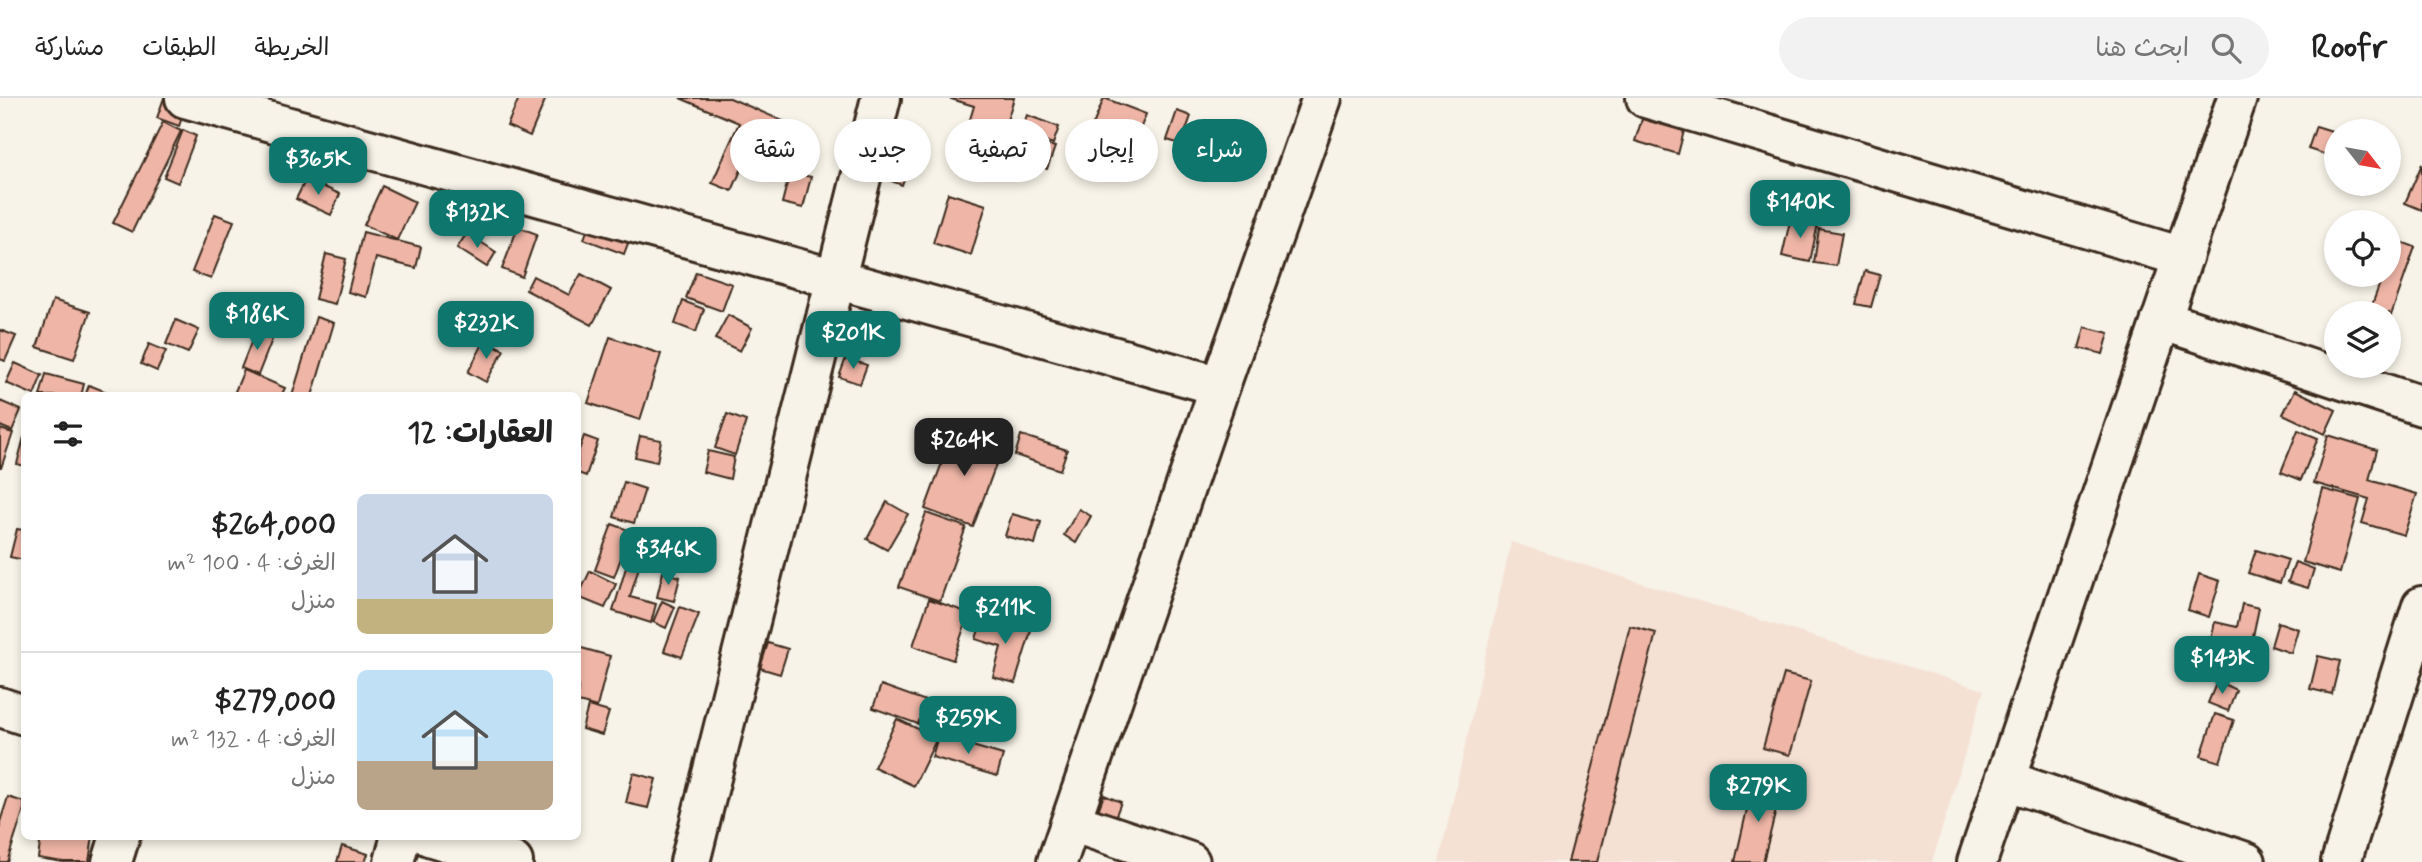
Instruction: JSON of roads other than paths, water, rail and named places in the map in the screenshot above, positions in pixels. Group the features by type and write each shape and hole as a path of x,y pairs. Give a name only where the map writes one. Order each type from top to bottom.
{"street":[{"path":"185,98 1220,386"},
{"path":"690,862 881,98"},
{"path":"1058,862 1220,386 1322,98"},
{"path":"1646,98 2183,257"},
{"path":"1977,862 2237,98"},
{"path":"2161,320 2422,406"},
{"path":"2341,862 2422,606"},
{"path":"0,707 21,714"},
{"path":"2005,780 2246,862"},
{"path":"1071,822 1190,862"},
{"path":"113,862 119,840"},
{"path":"394,862 400,840"},
{"path":"442,840 513,862"}]}
